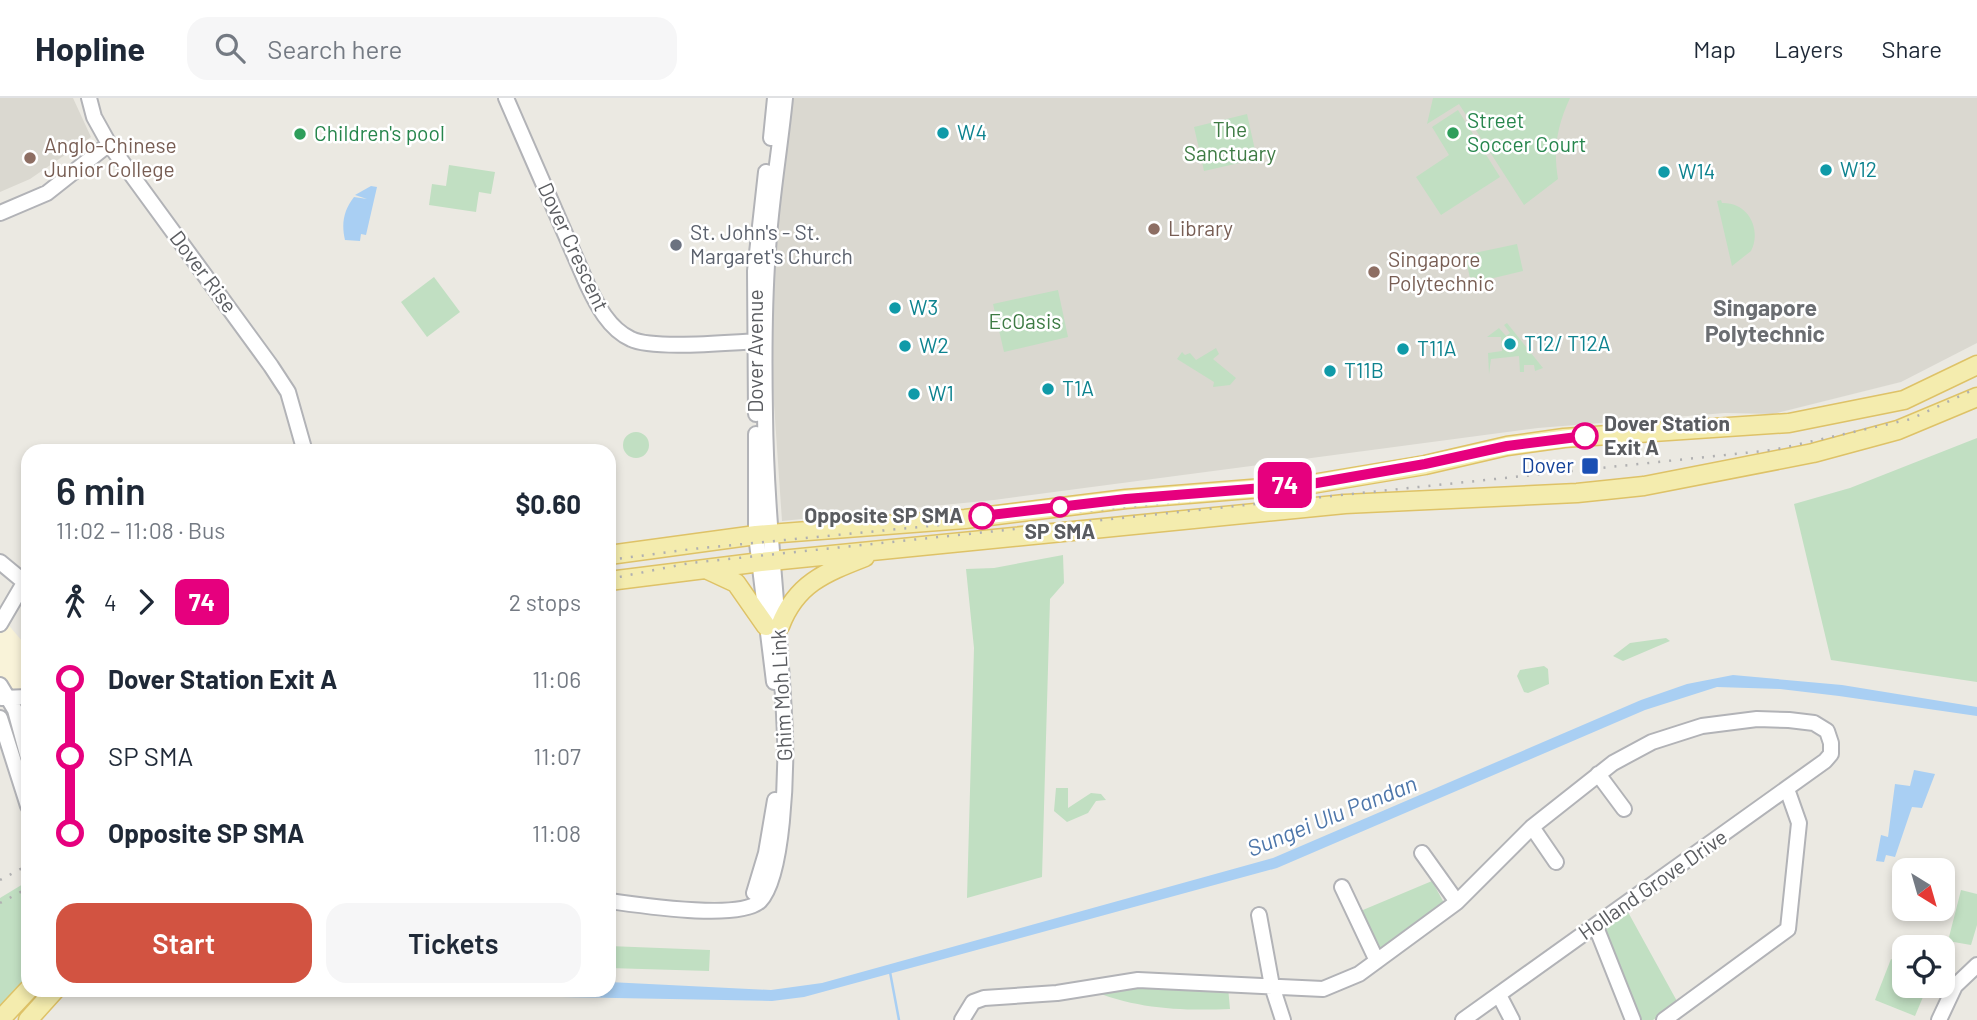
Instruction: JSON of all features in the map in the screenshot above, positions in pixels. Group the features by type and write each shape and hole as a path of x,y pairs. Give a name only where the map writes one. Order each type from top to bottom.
{"main road":[{"path":"616,554 763,535 965,519 1198,492 1353,478 1507,446 1564,438 1788,423 1851,413 1904,400 1977,365"},
{"path":"616,579 766,561 1345,503 1577,493 1644,486 1824,450 1898,430 1977,397"},
{"path":"1198,492 1202,505 1214,513 1250,513"},
{"path":"1176,495 1188,501 1193,519"},
{"path":"705,568 736,583 773,626 791,600 814,581 884,550"},
{"path":"0,1020 21,997"},
{"path":"28,1020 49,997"}],"street":[{"name":"Dover Rise","path":"89,98 94,117 109,144 277,374 288,392 304,444"},
{"name":"Dover Crescent","path":"506,98 587,284 603,314 622,334 650,343 760,341"},
{"name":"Dover Avenue","path":"766,561 763,535 760,341 755,271 775,98"},
{"name":"Dover Avenue","path":"760,341 785,98"},
{"path":"0,213 47,193 109,144"},
{"name":"Ghim Moh Link","path":"616,900 724,911 746,909 761,900 765,893 786,782 766,561"},
{"path":"0,562 21,575"},
{"path":"0,624 21,585"},
{"path":"0,685 21,737"},
{"path":"0,718 21,784"},
{"name":"Holland Grove Drive","path":"1463,1020 1825,761 1830,754 1831,743 1827,731 1814,723 1757,719 1729,722 1702,726 1652,742 1598,774"},
{"path":"962,1020 973,1002 984,998 1048,995 1138,980 1323,989 1359,974 1457,902 1532,827 1598,774 1624,810"},
{"path":"1664,1020 1788,929 1799,823 1787,789"},
{"path":"1532,827 1556,862"},
{"path":"1422,853 1457,902"},
{"path":"1342,887 1377,961"},
{"path":"1259,915 1272,986 1283,1020"},
{"path":"1596,927 1633,1020"},
{"path":"1939,1020 1955,986 1977,965"},
{"path":"1499,995 1512,1020"}],"shaded area":[{"name":"Anglo-Chinese Junior College","path":"0,98 73,98 91,137 30,179 0,192"},
{"name":"Singapore Polytechnic","path":"792,98 1977,98 1977,343 1901,382 1773,414 1725,413 1538,428 994,500 782,521 768,316 774,227"},
{"path":"0,615 21,640 21,689 0,691"}],"green space":[{"path":"1433,98 1570,98 1557,138 1558,179 1524,205 1459,104 1427,124"},
{"path":"1458,110 1500,177 1441,215 1416,177 1449,155 1432,127"},
{"name":"The Sanctuary","path":"1247,114 1257,159 1204,171 1194,127"},
{"path":"449,165 495,172 491,194 479,192 476,212 429,205 432,184 446,186"},
{"path":"1721,200 1722,203 1739,207 1746,212 1754,226 1751,251 1732,266 1717,201"},
{"path":"1517,244 1523,271 1477,282 1475,277 1470,278 1465,255"},
{"path":"434,277 460,312 427,337 401,302"},
{"name":"EcOasis","path":"1058,290 1068,337 1004,352 993,304"},
{"path":"1507,323 1543,368 1535,371 1534,365 1524,365 1524,372 1520,372 1519,356 1491,359 1489,374 1488,353 1502,351 1501,337 1487,337 1499,328 1506,336 1510,333 1504,325"},
{"path":"1216,348 1219,354 1213,359 1236,378 1230,385 1213,387 1214,382 1177,359 1182,352 1185,355 1190,353 1196,360"},
{"path":"636,432 645,436 649,445 645,454 636,458 627,454 623,445 627,436"},
{"path":"1977,438 1977,682 1831,660 1794,504 1850,488"},
{"path":"1063,555 1064,583 1050,599 1042,877 967,898 974,648 966,569 994,568"},
{"path":"1666,638 1670,641 1623,661 1613,656 1630,643"},
{"path":"1544,666 1548,669 1549,684 1528,693 1524,692 1517,676 1520,670"},
{"path":"1056,788 1068,788 1068,808 1091,793 1101,794 1106,800 1096,801 1088,813 1067,822 1054,811"},
{"path":"1432,881 1444,903 1369,957 1351,915"},
{"path":"21,885 21,997 0,1020 0,898"},
{"path":"1961,890 1977,894 1977,925 1971,945 1955,942 1955,935 1950,935"},
{"path":"1623,903 1678,1003 1653,1020 1637,1020 1595,922"},
{"path":"616,946 710,950 709,971 616,968"},
{"path":"1891,959 1892,998 1923,998 1915,1016 1875,1000"},
{"path":"1138,980 1228,987 1230,1009 1193,1010 1140,1005 1088,989"}],"water":[{"path":"371,186 377,187 366,235 361,234 360,241 345,240 343,222 348,207 354,197 367,199 355,195"},
{"path":"1733,675 1842,685 1977,707 1977,716 1780,689 1717,687 1645,710 1277,868 804,997 772,1001 564,997 616,997 616,982 771,990 822,983 1273,858 1641,700 1687,684"},
{"path":"1914,770 1935,774 1922,808 1912,807 1895,857 1886,855 1884,862 1876,861 1881,835 1888,837 1895,784 1910,786"}],"waterway":[{"path":"890,972 899,1020"}],"railway":[{"path":"616,578 690,563 1773,450 1911,419 1977,388"},
{"path":"616,559 692,549 1312,489"},
{"path":"0,880 21,869"},
{"path":"0,903 21,892"}],"bus line":[{"name":"74","path":"982,516 1126,499 1311,484 1353,478 1507,446 1585,436"}],"place":[{"name":"W4","path":"943,133"},
{"name":"Street Soccer Court","path":"1453,133"},
{"name":"Children's pool","path":"300,134"},
{"name":"Anglo-Chinese Junior College","path":"30,158"},
{"name":"W12","path":"1826,170"},
{"name":"W14","path":"1664,172"},
{"name":"Library","path":"1154,229"},
{"name":"St. John's - St. Margaret's Church","path":"676,245"},
{"name":"Singapore Polytechnic","path":"1374,272"},
{"name":"W3","path":"895,308"},
{"name":"T12/ T12A","path":"1510,344"},
{"name":"W2","path":"905,346"},
{"name":"T11A","path":"1403,349"},
{"name":"T11B","path":"1330,371"},
{"name":"T1A","path":"1048,389"},
{"name":"W1","path":"914,394"},
{"name":"Dover Station Exit A","path":"1585,436"},
{"name":"Dover","path":"1590,466"},
{"name":"SP SMA","path":"1060,507"},
{"name":"Opposite SP SMA","path":"982,516"}],"district":[{"name":"Singapore Polytechnic","path":"1765,321"}],"water label":[{"name":"Sungei Ulu Pandan","path":"1332,816"}]}
